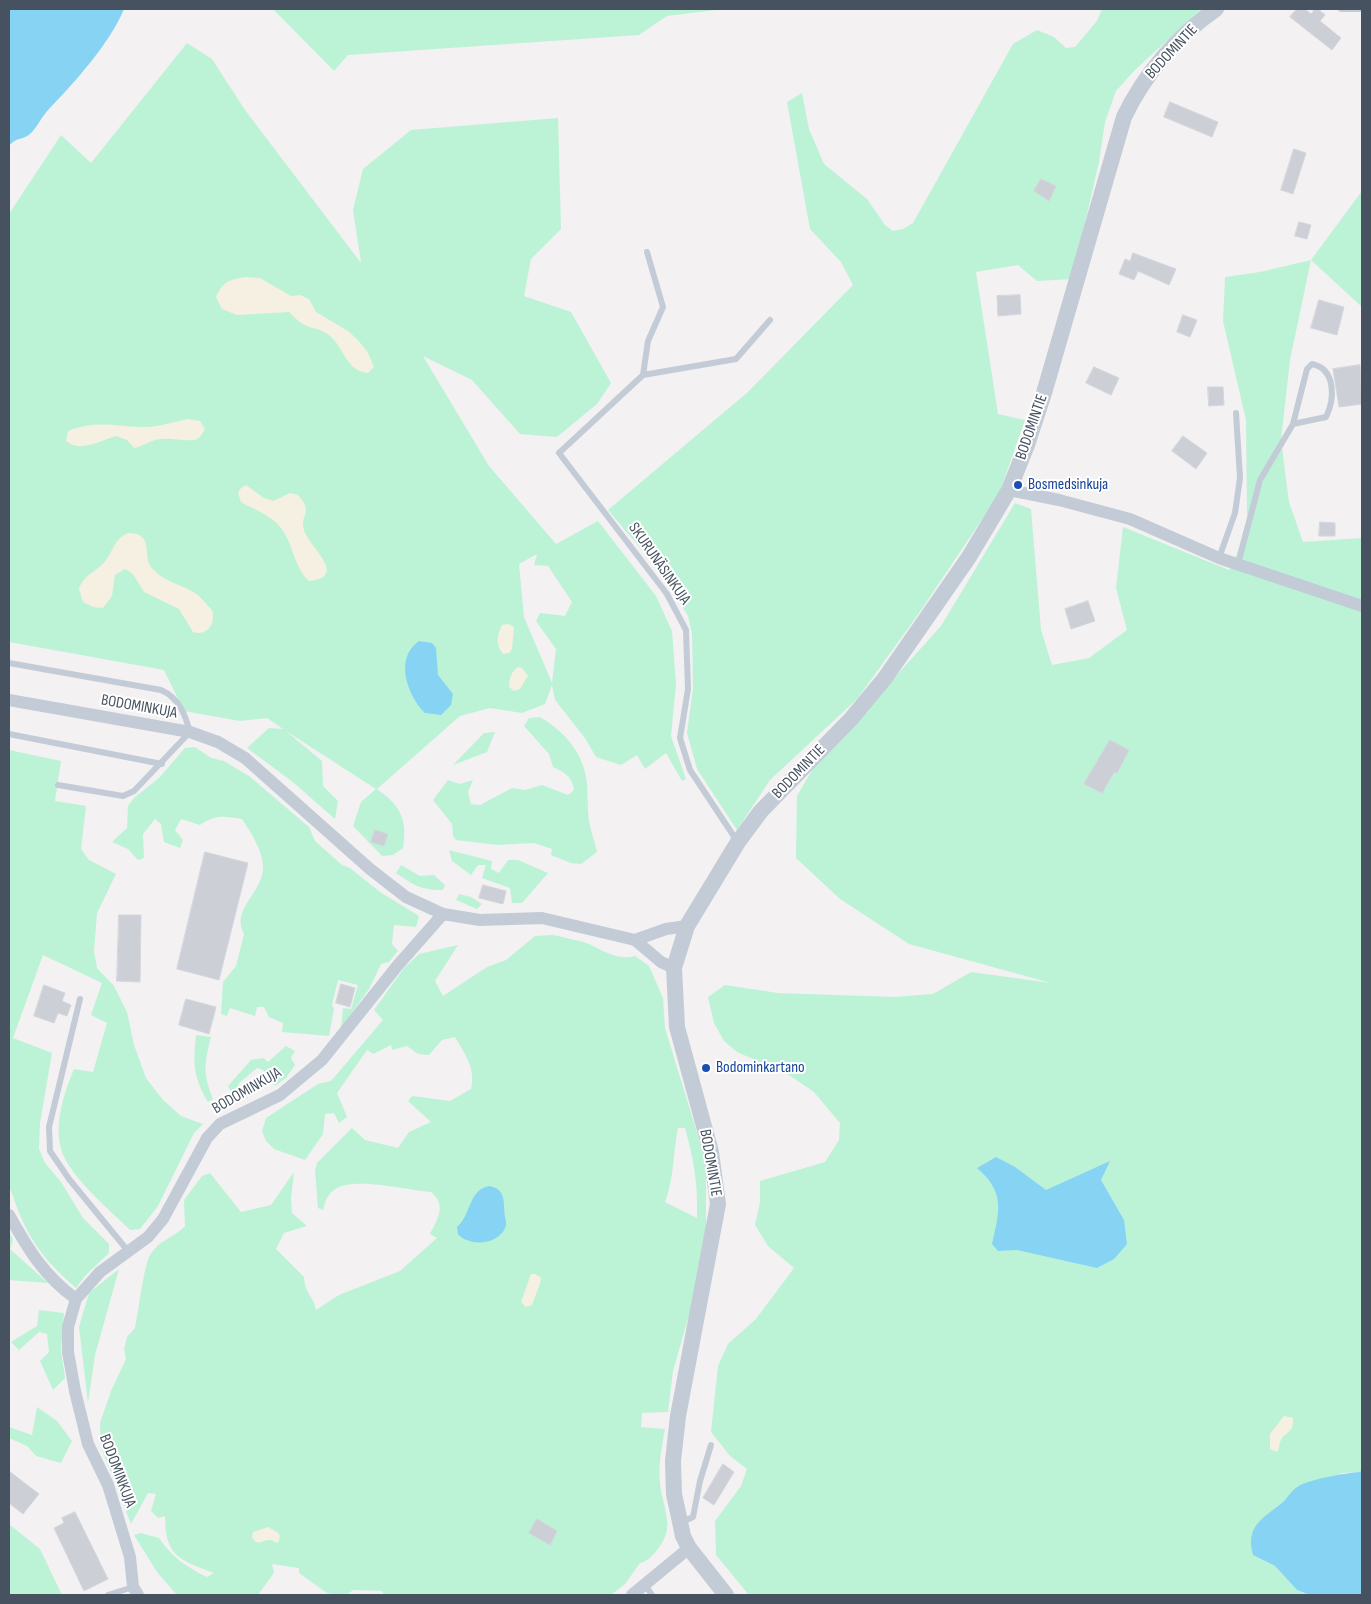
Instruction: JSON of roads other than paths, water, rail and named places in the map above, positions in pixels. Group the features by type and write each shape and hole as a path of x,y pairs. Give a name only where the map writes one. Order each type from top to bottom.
{"street":[{"name":"BODOMINTIE","path":"726,1595 689,1548 678,1524 674,1494 673,1469 678,1416 718,1204 711,1152 677,1027 674,968 687,926 738,842 761,811 851,719 885,678 969,557 1009,490 1028,445 1124,117 1137,90 1158,64 1185,35 1216,9"},
{"path":"1009,490 1060,500 1130,519 1219,558 1362,606"},
{"name":"BODOMINKUJA","path":"9,700 190,732 218,742 245,758 370,869 406,897 443,914 480,920 542,918 635,940 661,962 674,968"},
{"name":"BODOMINKUJA","path":"135,1591 130,1557 108,1485 88,1444 75,1391 68,1352 68,1327 76,1299 100,1272 148,1237 163,1220 207,1138 220,1124 280,1095 322,1060 398,965 443,914"},
{"path":"635,940 666,929 687,926"},
{"path":"9,1215 30,1252 56,1285 76,1299"},
{"path":"632,1595 648,1590 689,1548"}],"lane":[{"path":"1341,9 1362,9"},
{"path":"647,252 663,307 648,341 643,375 736,359 770,320"},
{"path":"1238,564 1260,480 1293,424 1307,369 1312,364 1320,366 1328,373 1332,386 1332,406 1326,417 1293,424"},
{"name":"SKURUNÄSINKUJA","path":"643,375 559,453 667,594 686,630 688,689 680,738 690,770 738,842"},
{"path":"1219,558 1235,513 1240,478 1236,413"},
{"path":"9,663 161,690 169,694 184,711 190,732 162,764 134,791 123,796 58,785"},
{"path":"9,734 162,764"},
{"path":"80,999 49,1127 50,1151 69,1179 128,1251"},
{"path":"678,1524 693,1518 700,1481 711,1445"},
{"path":"108,1595 135,1591"}],"water":[{"path":"9,9 124,9 101,48 31,133 9,146"},
{"path":"419,641 432,643 436,648 438,675 453,694 451,705 441,715 425,713 413,697 406,677 407,657 411,648"},
{"path":"996,1157 1015,1167 1046,1190 1110,1161 1101,1180 1124,1220 1127,1244 1114,1259 1097,1268 1017,1250 998,1251 992,1244 998,1211 996,1194 992,1185 977,1168"},
{"path":"489,1186 499,1190 503,1197 506,1227 501,1234 490,1241 469,1241 458,1234 457,1227 462,1222 477,1192"},
{"path":"1362,1469 1362,1594 1310,1595 1297,1590 1275,1566 1253,1555 1251,1545 1254,1529 1295,1488 1310,1481 1360,1472"}],"place":[{"name":"Bosmedsinkuja","path":"1018,485"},
{"name":"Bodominkartano","path":"706,1068"}]}
